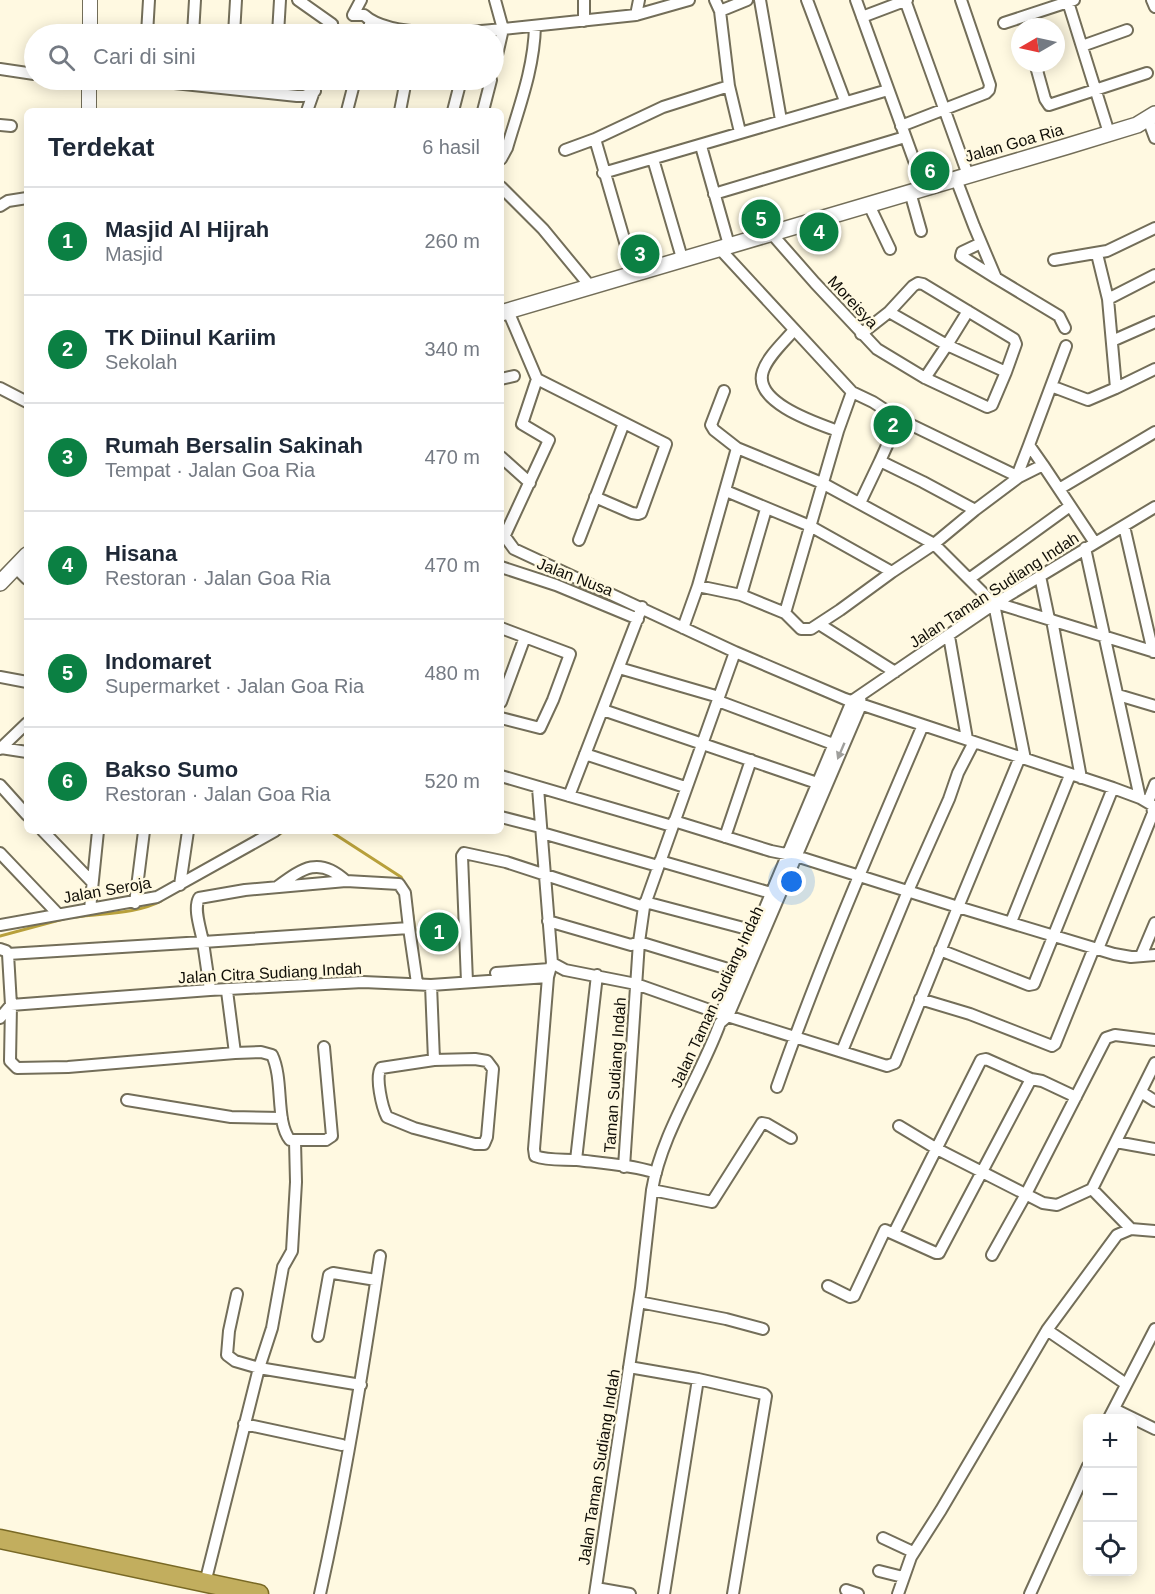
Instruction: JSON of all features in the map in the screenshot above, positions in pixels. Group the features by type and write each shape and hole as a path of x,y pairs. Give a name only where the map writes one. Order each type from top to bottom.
{"highway":[{"path":"0,1539 259,1594"}],"main road":[{"name":"Jalan Goa Ria","path":"505,312 1109,133 1152,117"},
{"path":"0,583 24,558"}],"street":[{"path":"90,0 90,24"},
{"path":"148,24 149,0"},
{"path":"194,24 195,0"},
{"path":"235,24 236,0"},
{"path":"279,24 280,0"},
{"path":"361,0 353,15 364,15 371,21 383,24"},
{"path":"495,0 502,24"},
{"path":"584,0 584,21"},
{"path":"636,15 639,0"},
{"path":"504,29 636,15 689,0"},
{"path":"740,132 729,86 718,5 747,0"},
{"path":"760,0 781,120"},
{"path":"807,0 845,101"},
{"path":"856,0 903,131 917,190 921,231"},
{"path":"862,17 906,0 946,110 981,243 996,278"},
{"path":"714,194 903,131 986,93 990,85 961,0"},
{"path":"1152,0 1155,7"},
{"path":"1032,18 1071,1 1082,46 1109,133"},
{"path":"304,2 332,24"},
{"path":"1004,22 1011,22"},
{"path":"504,154 530,70 534,52 535,27"},
{"path":"1082,46 1127,30"},
{"path":"0,69 24,73"},
{"path":"1038,72 1045,99 1049,105 1147,73"},
{"path":"565,150 595,139 663,107 729,86"},
{"path":"89,90 89,108"},
{"path":"260,90 304,96 315,91"},
{"path":"348,108 352,90"},
{"path":"401,108 404,90"},
{"path":"454,108 458,90"},
{"path":"484,108 488,90"},
{"path":"603,173 888,90"},
{"path":"308,108 315,91"},
{"path":"1152,117 1155,138"},
{"path":"595,139 603,173 634,273"},
{"path":"701,146 714,194 724,246 794,330 852,392 899,419 1018,477"},
{"path":"653,159 682,258"},
{"path":"504,190 543,229 590,286"},
{"path":"0,206 8,201 24,198"},
{"path":"869,205 890,249"},
{"path":"1054,260 1107,251 1155,228"},
{"name":"Moreisya","path":"771,233 861,334 881,353 925,378 989,407 999,392 1006,372"},
{"path":"981,243 962,252 961,256 1059,316 1065,328"},
{"path":"1097,254 1108,299 1116,388"},
{"path":"1108,299 1155,275"},
{"path":"861,334 889,312 913,285 918,283 1016,341 1006,372 946,345 889,312"},
{"path":"925,378 968,311"},
{"path":"505,312 537,379 666,444 641,513 632,513 595,496"},
{"path":"1112,341 1155,322"},
{"path":"794,330 764,368 761,379 765,392 788,409 838,431"},
{"path":"1018,477 1066,346"},
{"path":"1051,386 1088,400 1155,369"},
{"path":"504,378 514,376"},
{"path":"504,531 530,483 549,440 522,424 537,379"},
{"path":"0,388 24,400"},
{"path":"724,391 711,425 714,430 737,447 822,483 934,544 995,604 1154,652"},
{"path":"785,613 822,483 852,392"},
{"path":"860,503 899,419"},
{"path":"579,540 624,423"},
{"path":"1059,489 1155,432"},
{"path":"1029,445 1070,506 1090,545 1105,636 1144,800"},
{"path":"683,628 698,586 737,447"},
{"path":"504,461 530,483"},
{"path":"880,461 975,510"},
{"path":"698,586 741,595 785,613 804,630 811,629 934,544 1018,477 1043,465"},
{"path":"726,490 810,526 892,572"},
{"path":"969,579 1070,506"},
{"name":"Jalan Taman Sudiang Indah","path":"595,1591 639,1302 656,1173 665,1146 723,1018 858,701 895,672 995,604 1155,507"},
{"path":"741,595 766,509"},
{"path":"1124,526 1154,652"},
{"path":"504,534 514,549 735,652 923,725 971,741 1022,758 1076,776 1144,800 1152,805 1153,813 1055,1044 1052,1046 970,1014 920,999 1022,758 995,604"},
{"path":"506,568 514,549"},
{"path":"15,567 24,576"},
{"name":"Jalan Nusa","path":"506,568 638,619"},
{"path":"1011,922 1076,776 1051,620 1040,576"},
{"path":"569,796 642,608"},
{"path":"819,624 895,672"},
{"path":"504,629 567,652 570,656 540,728 504,719"},
{"path":"842,1051 949,799 971,741 949,636"},
{"path":"504,694 525,637"},
{"name":"Taman Sudiang Indah","path":"624,1167 639,942 644,904 735,652"},
{"path":"619,668 718,699 833,744"},
{"path":"0,677 24,681"},
{"path":"1118,695 1155,706"},
{"path":"723,1018 738,972 771,893 792,855 833,744 858,701"},
{"path":"603,710 817,783"},
{"path":"777,1087 858,877 923,725"},
{"path":"0,749 24,726"},
{"path":"0,749 24,752"},
{"path":"585,754 685,787"},
{"path":"725,837 751,760"},
{"path":"504,777 792,855 1096,949 1124,956 1155,955"},
{"path":"1144,800 1155,784"},
{"path":"0,785 24,812"},
{"path":"538,788 550,970 535,1155 656,1173"},
{"path":"940,950 1032,985 1036,982 1113,789"},
{"path":"504,818 659,864 771,893"},
{"path":"48,834 92,882"},
{"path":"90,909 98,834"},
{"path":"135,903 144,834"},
{"path":"180,885 188,834"},
{"name":"Jalan Seroja","path":"0,925 135,903 157,897 270,834"},
{"path":"0,854 58,914"},
{"path":"466,979 463,854 506,862 644,904 755,931"},
{"path":"277,888 295,874 310,867 334,870 346,881"},
{"path":"210,990 197,899 226,893 346,881 399,884 405,893 417,983"},
{"path":"548,921 631,945 639,942 738,972"},
{"path":"1141,957 1155,923"},
{"path":"324,1047 332,1136 326,1140 295,1141 288,1138 282,1118 277,1068 272,1054 254,1051 68,1067 17,1068 10,1061 10,1005 4,952 409,928"},
{"name":"Jalan Citra Sudiang Indah","path":"10,1005 210,990 227,991 363,982 431,985 466,979 565,970 636,984 703,1007 723,1018 795,1036 887,1066 893,1065 920,999"},
{"path":"576,1160 597,975"},
{"path":"431,985 434,1060"},
{"path":"227,991 235,1053"},
{"path":"0,1018 10,1005"},
{"path":"992,1255 1107,1036 1155,1040"},
{"path":"475,1059 487,1061 491,1065 492,1084 487,1137 484,1144 475,1144 414,1128 387,1117 383,1108 379,1071 384,1067 434,1060 475,1059"},
{"path":"894,1233 981,1060 986,1059 1076,1097"},
{"path":"899,1126 981,1172 1043,1203 1057,1205 1092,1189 1155,1064"},
{"path":"828,1286 850,1297 854,1296 883,1231 888,1230 936,1253 939,1252 1031,1079"},
{"path":"1141,1092 1155,1101"},
{"path":"127,1100 231,1117 282,1118"},
{"path":"652,1190 712,1202 762,1123 791,1138"},
{"path":"205,1583 244,1424 272,1328 283,1267 292,1251 296,1182 295,1141"},
{"path":"1116,1142 1155,1149"},
{"path":"1092,1189 1131,1229"},
{"path":"898,1594 913,1552 947,1500 1047,1330 1113,1240 1131,1229 1155,1231"},
{"path":"320,1594 337,1519 361,1386 380,1256"},
{"path":"318,1336 330,1275 333,1273 376,1280"},
{"path":"237,1294 229,1331 227,1355 235,1361 259,1368 361,1386"},
{"path":"639,1302 726,1319 763,1329"},
{"path":"1112,1414 1126,1384 1151,1348 1155,1329"},
{"path":"1047,1330 1126,1384"},
{"path":"629,1366 764,1394 766,1398 733,1594"},
{"path":"664,1594 698,1379"},
{"path":"1137,1423 1155,1429"},
{"path":"244,1424 342,1445"},
{"path":"1030,1594 1087,1468"},
{"path":"883,1538 913,1552"},
{"path":"879,1571 903,1577"},
{"path":"846,1590 858,1594"},
{"path":"595,1591 630,1594"}],"waterway":[{"path":"276,836 280,834"},
{"path":"335,834 401,877 408,890"},
{"path":"410,896 415,931"},
{"path":"76,917 131,911 161,901"},
{"path":"0,936 67,918"}],"place":[{"name":"Bakso Sumo","path":"930,171"},
{"name":"Indomaret","path":"761,219"},
{"name":"Hisana","path":"819,232"},
{"name":"Rumah Bersalin Sakinah","path":"640,254"},
{"name":"TK Diinul Kariim","path":"893,425"},
{"name":"Masjid Al Hijrah","path":"439,932"}]}
